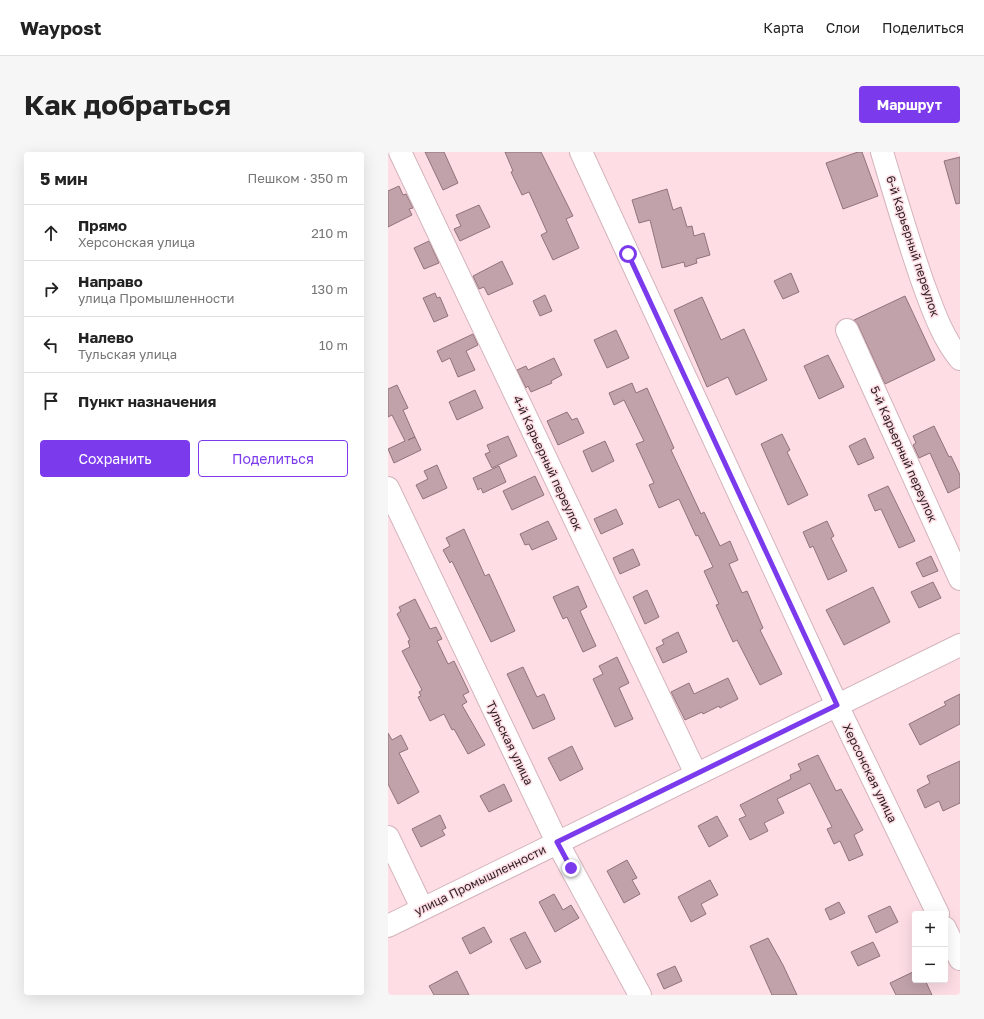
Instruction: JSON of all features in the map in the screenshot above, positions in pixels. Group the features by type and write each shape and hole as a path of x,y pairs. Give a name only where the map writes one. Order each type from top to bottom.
{"street":[{"name":"4-й Карьерный переулок","path":"400,152 696,774"},
{"name":"Херсонская улица","path":"581,152 837,705 937,911"},
{"name":"6-й Карьерный переулок","path":"882,152 916,265 933,311 947,343 960,359"},
{"name":"5-й Карьерный переулок","path":"847,330 960,579"},
{"name":"Тульская улица","path":"388,488 557,842 640,995"},
{"name":"улица Промышленности","path":"388,926 960,645"},
{"path":"388,836 422,908"},
{"path":"948,934 960,959"}],"building":[{"path":"425,152 444,152 458,183 443,190"},
{"path":"505,152 541,152 573,216 566,219 579,248 553,260 541,235 547,232 529,192 522,195 511,172 513,171"},
{"path":"862,152 878,196 843,209 826,163"},
{"path":"960,157 960,203 956,204 944,161"},
{"path":"399,186 403,195 406,194 413,208 409,209 412,215 388,227 388,191"},
{"path":"667,189 673,210 681,207 687,227 692,226 694,236 704,233 710,255 696,259 697,263 685,267 684,262 662,268 650,220 639,223 632,200"},
{"path":"479,205 490,227 460,241 454,229 461,226 456,215"},
{"path":"429,241 439,263 424,269 414,248"},
{"path":"502,261 513,284 488,295 484,287 479,289 473,276"},
{"path":"791,273 799,292 783,299 774,281"},
{"path":"435,293 437,298 440,297 448,316 434,322 423,298"},
{"path":"545,295 552,311 540,316 533,301"},
{"path":"905,296 935,360 885,384 858,325 854,320"},
{"path":"702,297 721,340 744,329 767,380 736,395 728,377 707,387 674,310"},
{"path":"616,330 629,358 607,368 594,340"},
{"path":"473,334 478,345 466,351 475,370 458,377 450,358 442,362 437,351"},
{"path":"828,355 844,387 819,399 804,366"},
{"path":"554,358 562,375 551,381 552,383 531,392 528,386 526,388 517,370 526,366 528,370"},
{"path":"632,383 636,393 647,388 674,448 671,450 701,514 704,512 720,546 730,541 738,560 729,564 742,593 747,591 763,628 760,630 782,674 760,685 737,640 733,642 716,605 719,604 704,571 713,567 698,535 696,536 679,499 659,508 649,485 654,483 636,444 644,441 624,400 614,405 609,393"},
{"path":"397,385 408,408 403,410 421,450 394,463 388,449 405,441 392,415 388,417 388,389"},
{"path":"475,390 483,408 457,420 449,402"},
{"path":"567,412 572,420 577,418 584,433 558,445 547,421"},
{"path":"934,426 949,457 951,456 960,475 960,487 948,493 930,453 919,458 913,445 916,443 913,436"},
{"path":"782,434 790,450 787,452 808,495 788,505 761,444"},
{"path":"508,436 517,456 492,468 485,454 490,452 487,445"},
{"path":"865,438 874,458 858,465 849,446"},
{"path":"605,441 614,461 592,472 583,451"},
{"path":"437,465 447,488 423,499 416,485 428,479 424,471"},
{"path":"499,466 506,482 483,493 481,488 478,490 473,478"},
{"path":"535,476 544,495 512,510 503,491"},
{"path":"888,486 915,541 899,548 881,509 875,511 868,495"},
{"path":"616,509 623,524 601,534 594,519"},
{"path":"548,521 557,539 532,550 529,544 525,545 520,534"},
{"path":"827,521 834,536 831,538 847,571 828,580 813,546 810,548 803,532"},
{"path":"464,529 485,576 489,574 515,631 491,642 452,561 450,563 443,550 450,546 446,538"},
{"path":"633,549 640,565 620,574 613,558"},
{"path":"931,556 938,571 923,577 916,563"},
{"path":"933,582 941,598 919,608 911,592"},
{"path":"578,586 587,607 580,611 596,646 583,652 567,617 563,619 553,597"},
{"path":"873,587 890,622 844,645 826,610"},
{"path":"647,590 659,617 645,624 633,597"},
{"path":"415,599 430,629 436,627 442,639 437,641 448,664 454,661 469,692 463,695 467,702 462,705 485,745 468,754 454,729 452,730 444,714 430,721 418,697 421,696 419,692 422,690 402,651 410,647 408,641 410,640 397,614 401,611 399,607"},
{"path":"678,632 687,652 663,663 656,648 664,644 662,640"},
{"path":"617,657 629,683 619,688 633,719 615,727 593,679 603,674 599,666"},
{"path":"523,667 537,697 544,694 555,719 533,729 507,674"},
{"path":"728,678 738,699 720,708 719,706 703,714 702,712 685,720 671,692 689,683 694,694"},
{"path":"960,694 960,724 920,745 909,724 946,705 944,702"},
{"path":"388,733 392,740 401,735 408,749 399,753 419,792 398,804 388,784"},
{"path":"572,746 583,769 560,781 548,758"},
{"path":"818,755 836,791 841,789 863,830 854,835 863,855 849,861 840,841 834,844 827,829 832,827 810,783 777,799 784,813 764,823 768,831 750,840 739,819 746,816 740,805 791,779 790,775 801,770 798,764"},
{"path":"960,761 960,803 943,811 939,801 925,808 917,790 930,783 927,776"},
{"path":"504,784 512,801 489,812 480,796"},
{"path":"440,815 446,828 442,830 445,835 421,847 412,829"},
{"path":"717,816 728,836 709,847 698,826"},
{"path":"627,860 637,878 632,880 640,894 624,903 607,871"},
{"path":"710,880 718,895 701,904 706,914 691,922 678,897"},
{"path":"554,894 563,910 571,905 579,918 555,932 539,902"},
{"path":"839,902 845,913 830,920 825,909"},
{"path":"890,906 898,922 876,933 868,916"},
{"path":"484,927 492,942 470,954 462,938"},
{"path":"525,932 541,962 526,969 510,939"},
{"path":"768,938 797,995 772,995 750,946"},
{"path":"873,942 880,956 858,966 851,952"},
{"path":"675,966 682,981 664,989 657,974"},
{"path":"457,971 469,995 434,995 429,986"},
{"path":"912,972 912,983 926,983 932,995 896,995 890,983"}],"route":[{"path":"571,868 557,842 837,705 628,254"}]}
